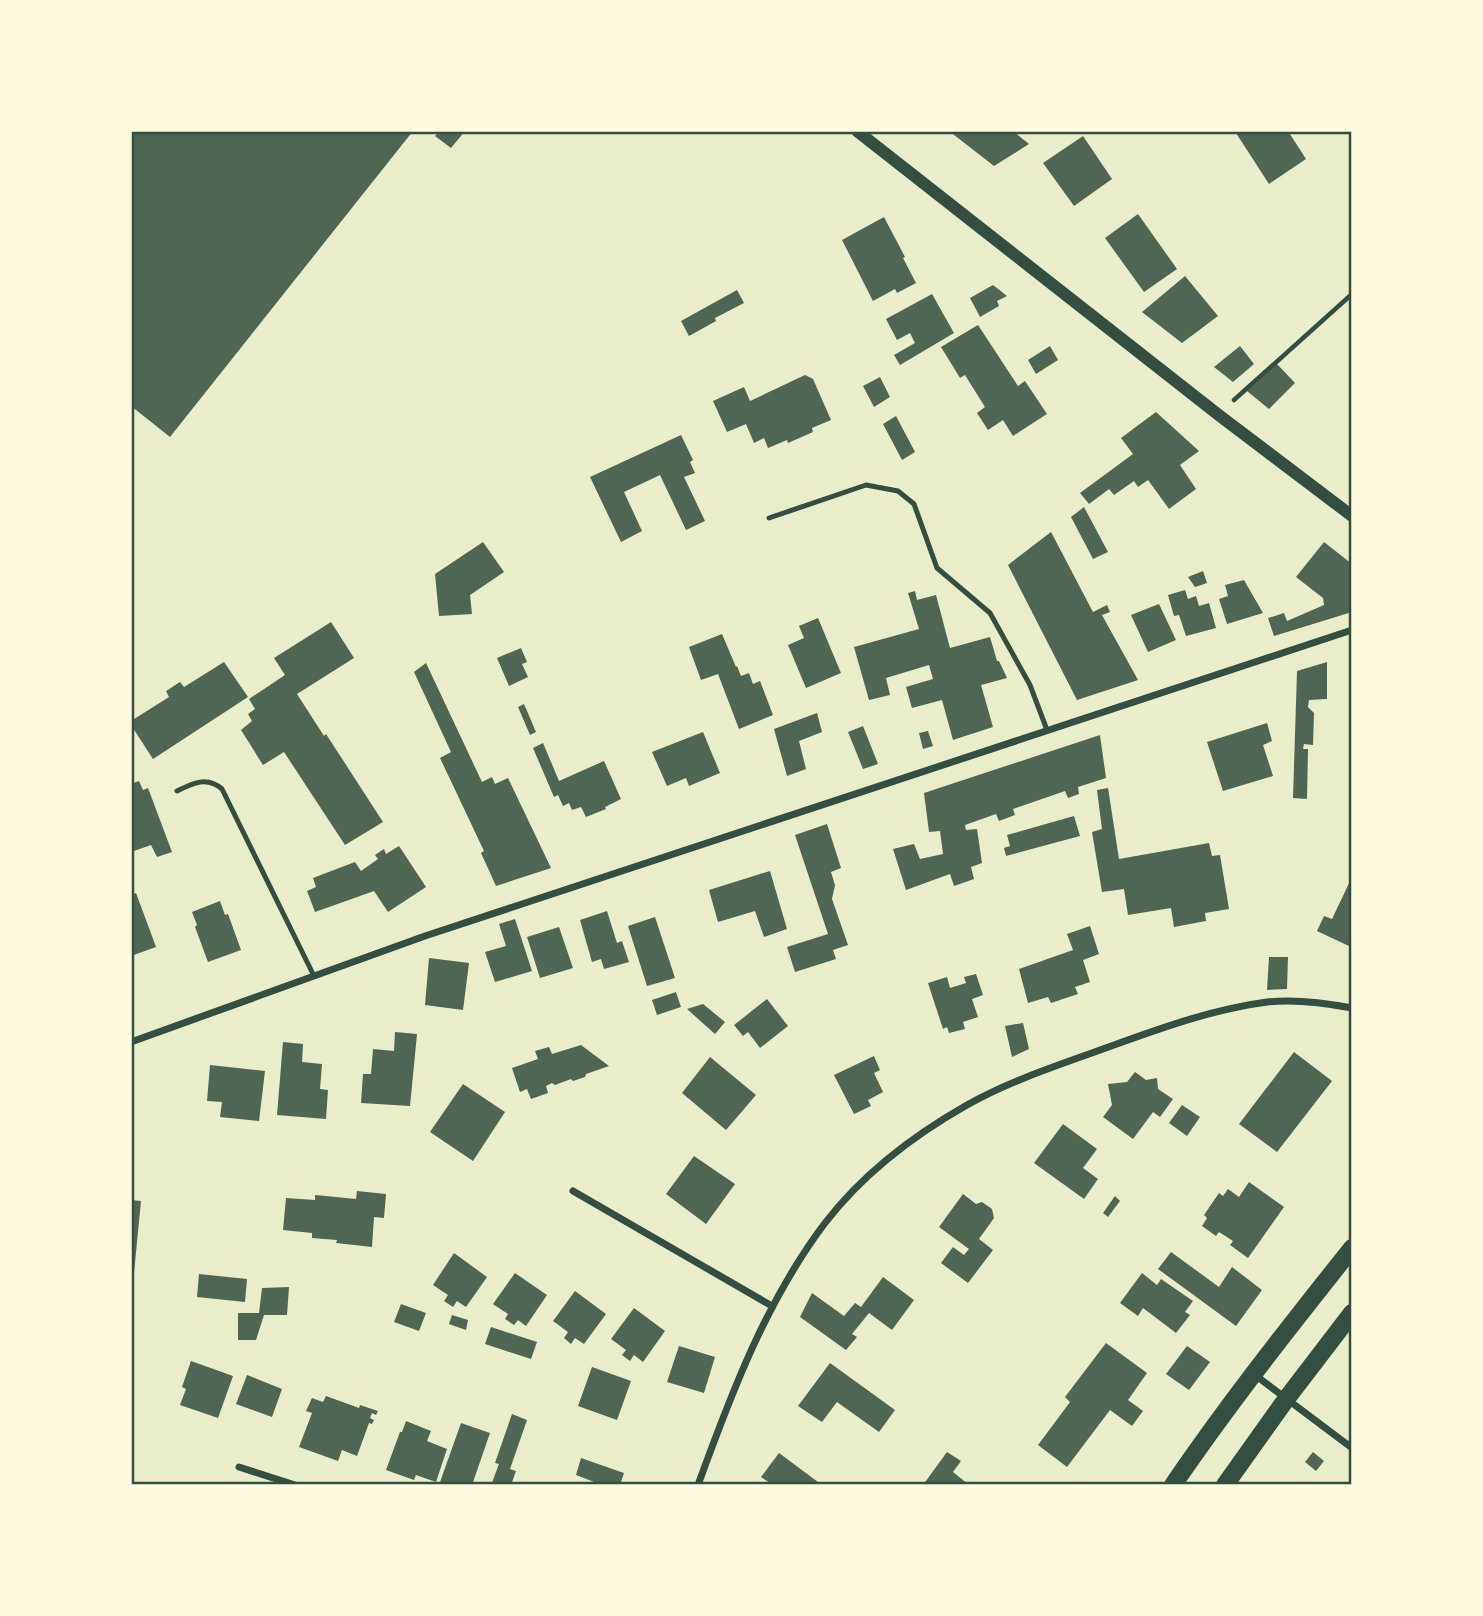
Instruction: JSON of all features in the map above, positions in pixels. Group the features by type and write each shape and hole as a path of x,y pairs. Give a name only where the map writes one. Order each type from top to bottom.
{"main road":[{"path":"1173,1485 1252,1373 1352,1248"},
{"path":"1224,1485 1352,1313"}],"street":[{"path":"857,131 1220,416 1352,516"},
{"path":"131,1042 425,936 1352,631"},
{"path":"698,1485 729,1399 772,1306 799,1261 826,1221 861,1183 934,1125 1018,1080 1218,1011 1270,1002 1326,1003 1352,1008"},
{"path":"573,1191 772,1306"},
{"path":"1252,1373 1352,1448"},
{"path":"239,1467 295,1485"}],"lane":[{"path":"769,519 866,485 898,491 914,504 937,568 990,613 1030,685 1047,730"},
{"path":"177,791 200,781 215,783 222,789 314,976"}],"path":[{"path":"1220,416 1235,399 1352,294"}],"building":[{"path":"131,131 413,131 170,437 131,406"},
{"path":"439,131 465,131 451,148 435,136"},
{"path":"949,131 1013,131 1029,144 994,166"},
{"path":"1288,131 1306,159 1269,184 1236,133"},
{"path":"1083,136 1112,179 1074,206 1043,163"},
{"path":"1138,214 1177,269 1144,292 1105,238"},
{"path":"884,217 916,283 897,293 895,289 873,301 842,240"},
{"path":"1185,276 1218,316 1182,343 1142,312"},
{"path":"993,285 1007,296 997,301 999,306 980,317 970,298"},
{"path":"737,290 744,303 689,336 681,321"},
{"path":"932,294 954,333 900,365 894,355 915,343 910,333 897,340 886,319"},
{"path":"978,325 1018,386 1025,381 1047,414 1013,436 1003,420 988,430 977,413 985,407 965,375 960,378 941,347"},
{"path":"1050,346 1058,360 1036,374 1028,360"},
{"path":"1240,346 1254,364 1233,382 1214,367"},
{"path":"1277,364 1295,383 1269,409 1247,391"},
{"path":"805,375 813,379 831,420 812,428 813,432 768,448 764,438 754,443 746,424 727,432 713,401 744,387 750,401"},
{"path":"880,377 890,397 874,407 863,386"},
{"path":"1156,412 1199,451 1180,465 1196,489 1169,509 1148,480 1138,487 1134,481 1114,495 1109,489 1089,504 1080,493 1133,454 1121,438"},
{"path":"896,416 915,452 902,460 883,424"},
{"path":"681,435 693,460 690,462 695,473 684,477 705,521 686,530 660,475 624,492 642,531 621,542 590,477"},
{"path":"1084,507 1108,552 1093,559 1071,517"},
{"path":"1051,532 1093,612 1107,605 1110,612 1102,615 1138,680 1077,700 1008,565"},
{"path":"483,542 504,572 470,595 472,614 439,616 435,574"},
{"path":"1324,542 1352,564 1352,612 1274,636 1268,618 1284,613 1287,621 1324,605 1323,598 1296,577"},
{"path":"1203,571 1207,583 1195,587 1188,577"},
{"path":"1244,580 1263,613 1227,624 1219,599 1228,596 1225,585"},
{"path":"1185,590 1188,599 1196,596 1199,606 1209,603 1216,628 1186,636 1179,615 1174,616 1168,595"},
{"path":"915,591 917,600 936,595 950,648 990,637 997,661 1007,678 981,685 993,727 953,740 942,700 912,708 906,687 933,679 929,665 886,678 890,695 869,700 854,647 919,629 908,593"},
{"path":"1159,604 1176,640 1148,652 1131,615"},
{"path":"818,618 841,673 806,688 788,645 804,638 799,626"},
{"path":"331,622 354,658 297,694 383,822 345,845 284,752 263,765 241,730 252,721 248,714 255,709 249,699 285,675 274,658"},
{"path":"722,634 741,676 749,673 753,684 760,681 773,715 739,729 718,674 701,680 689,647"},
{"path":"521,648 527,662 522,664 528,677 509,686 497,658"},
{"path":"224,662 248,697 153,759 131,721 169,697 166,691 180,682 184,687"},
{"path":"1327,662 1327,699 1309,700 1308,707 1314,713 1313,745 1304,744 1303,749 1308,749 1307,799 1293,798 1297,671"},
{"path":"426,663 482,782 492,777 495,784 508,778 551,868 496,886 481,853 484,851 440,758 451,752 414,672"},
{"path":"524,704 536,732 530,735 518,707"},
{"path":"817,713 822,732 799,741 806,769 787,776 774,729"},
{"path":"1267,723 1272,741 1263,745 1273,776 1223,791 1207,742"},
{"path":"863,726 878,764 863,769 848,732"},
{"path":"928,731 933,746 923,749 919,733"},
{"path":"703,732 720,773 689,786 686,778 667,786 652,752"},
{"path":"1100,735 1106,778 1078,787 1079,794 1068,798 1065,791 1013,809 1015,815 999,821 996,814 965,825 966,830 977,829 982,863 971,867 974,879 954,886 950,874 906,890 893,849 914,844 920,859 943,854 940,831 929,832 924,793"},
{"path":"543,743 559,781 604,761 621,799 586,817 581,807 572,810 569,803 563,806 558,795 554,797 533,748"},
{"path":"139,781 143,790 148,788 172,852 157,857 151,845 131,852 131,784"},
{"path":"1108,788 1119,859 1209,843 1212,856 1220,855 1229,909 1205,913 1206,921 1174,927 1171,908 1128,915 1124,889 1102,892 1092,832 1102,829 1097,790"},
{"path":"1074,816 1080,836 1006,856 1004,848 1010,846 1007,835"},
{"path":"827,824 841,868 831,872 835,885 832,899 848,945 833,950 836,959 795,972 787,947 828,934 795,835"},
{"path":"399,846 426,887 388,912 374,891 315,912 307,891 316,887 313,878 355,862 361,871 378,859 375,855 384,849 386,854"},
{"path":"770,871 787,929 764,937 755,911 718,922 709,890"},
{"path":"1352,877 1351,947 1317,931 1324,916 1332,919"},
{"path":"136,893 156,947 131,956 131,895"},
{"path":"220,901 225,915 228,914 241,950 208,962 192,912"},
{"path":"607,911 617,943 622,941 629,962 604,969 601,959 592,962 580,920"},
{"path":"655,917 675,978 647,986 628,926"},
{"path":"515,919 532,971 495,982 485,952 506,946 499,924"},
{"path":"1090,926 1099,954 1083,960 1090,982 1075,987 1078,994 1051,1003 1048,997 1028,1003 1019,969 1073,950 1067,934"},
{"path":"559,927 573,968 540,978 527,937"},
{"path":"1269,957 1288,957 1287,989 1267,990"},
{"path":"429,958 469,963 463,1010 425,1005"},
{"path":"976,974 983,995 972,999 978,1017 963,1022 965,1029 949,1033 947,1027 943,1029 928,983 947,977 950,988 966,983 964,977"},
{"path":"676,992 681,1007 657,1015 652,1000"},
{"path":"767,999 788,1026 760,1048 748,1032 743,1036 734,1025"},
{"path":"703,1004 725,1022 715,1034 687,1009"},
{"path":"1023,1023 1029,1049 1012,1057 1005,1026"},
{"path":"395,1032 417,1034 410,1106 361,1103 363,1074 371,1074 373,1049 394,1051"},
{"path":"283,1042 303,1044 302,1062 322,1064 320,1089 328,1090 326,1119 277,1115"},
{"path":"581,1045 609,1066 573,1081 571,1079 555,1085 552,1083 546,1086 548,1093 531,1099 527,1089 520,1092 512,1068 538,1059 535,1051 549,1047 552,1054"},
{"path":"1294,1052 1332,1081 1277,1152 1239,1124"},
{"path":"874,1056 880,1070 874,1073 883,1092 868,1100 871,1106 854,1114 834,1075"},
{"path":"710,1057 756,1095 726,1130 682,1093"},
{"path":"210,1065 265,1071 259,1121 220,1117 222,1102 207,1101"},
{"path":"1135,1072 1146,1080 1157,1078 1158,1089 1173,1099 1160,1117 1153,1112 1133,1139 1103,1117 1112,1105 1108,1084 1127,1082"},
{"path":"463,1084 505,1112 473,1161 430,1132"},
{"path":"1182,1105 1200,1117 1187,1136 1169,1123"},
{"path":"1063,1124 1097,1149 1083,1168 1098,1179 1084,1199 1034,1163"},
{"path":"694,1156 735,1184 706,1224 666,1194"},
{"path":"1249,1182 1284,1207 1248,1258 1230,1245 1233,1241 1219,1232 1216,1236 1202,1226 1207,1218 1204,1215 1219,1193 1223,1196 1228,1189 1239,1197"},
{"path":"357,1191 386,1194 384,1218 374,1217 372,1247 336,1243 337,1240 312,1238 312,1233 283,1230 286,1198 315,1200 315,1195 356,1199"},
{"path":"963,1194 976,1204 982,1202 992,1209 994,1218 979,1239 993,1250 968,1283 941,1263 953,1247 964,1255 969,1249 939,1227"},
{"path":"1115,1196 1120,1201 1108,1217 1103,1213"},
{"path":"131,1200 141,1201 134,1273 131,1273"},
{"path":"1171,1252 1219,1287 1232,1267 1262,1290 1236,1326 1158,1269"},
{"path":"454,1253 487,1277 466,1307 457,1301 453,1307 444,1301 448,1295 433,1285"},
{"path":"515,1273 547,1295 526,1326 518,1320 514,1325 505,1319 508,1314 493,1304"},
{"path":"1142,1273 1157,1285 1161,1279 1193,1301 1185,1312 1190,1315 1176,1333 1143,1308 1138,1316 1120,1303"},
{"path":"199,1274 247,1279 245,1302 197,1297"},
{"path":"883,1277 914,1300 892,1330 869,1313 852,1334 857,1337 846,1350 800,1317 812,1293 844,1316 855,1303 861,1307"},
{"path":"289,1287 287,1315 264,1315 256,1340 238,1340 238,1313 259,1313 262,1288"},
{"path":"575,1291 606,1314 584,1344 575,1338 571,1344 564,1338 568,1332 553,1321"},
{"path":"401,1304 426,1313 419,1331 394,1322"},
{"path":"634,1308 665,1331 643,1362 634,1355 630,1361 622,1355 626,1350 611,1339"},
{"path":"452,1315 468,1320 466,1330 449,1324"},
{"path":"491,1327 537,1342 531,1359 485,1344"},
{"path":"1106,1343 1147,1373 1128,1400 1143,1411 1132,1426 1110,1410 1067,1467 1038,1445 1070,1402 1065,1397"},
{"path":"679,1346 715,1357 704,1393 667,1382"},
{"path":"1187,1346 1210,1362 1189,1390 1166,1374"},
{"path":"191,1361 233,1376 218,1418 180,1405 186,1389 182,1387"},
{"path":"830,1363 895,1410 879,1432 837,1402 822,1422 798,1406"},
{"path":"592,1367 631,1381 617,1420 578,1406"},
{"path":"247,1375 282,1389 272,1417 236,1404"},
{"path":"326,1396 359,1408 360,1405 378,1411 376,1415 372,1413 370,1418 374,1420 372,1424 369,1423 357,1456 342,1450 338,1461 299,1447 312,1413 306,1411 312,1398 323,1402"},
{"path":"512,1414 527,1420 510,1469 516,1471 511,1485 491,1485 499,1464 495,1463"},
{"path":"406,1421 431,1431 427,1441 447,1449 436,1482 416,1475 414,1480 386,1470"},
{"path":"461,1423 490,1433 472,1485 439,1485"},
{"path":"947,1452 961,1461 953,1472 969,1485 923,1485"},
{"path":"1313,1452 1324,1461 1316,1471 1305,1462"},
{"path":"779,1453 822,1485 769,1485 770,1483 761,1477"},
{"path":"581,1458 624,1473 620,1485 602,1485 576,1475"}]}
